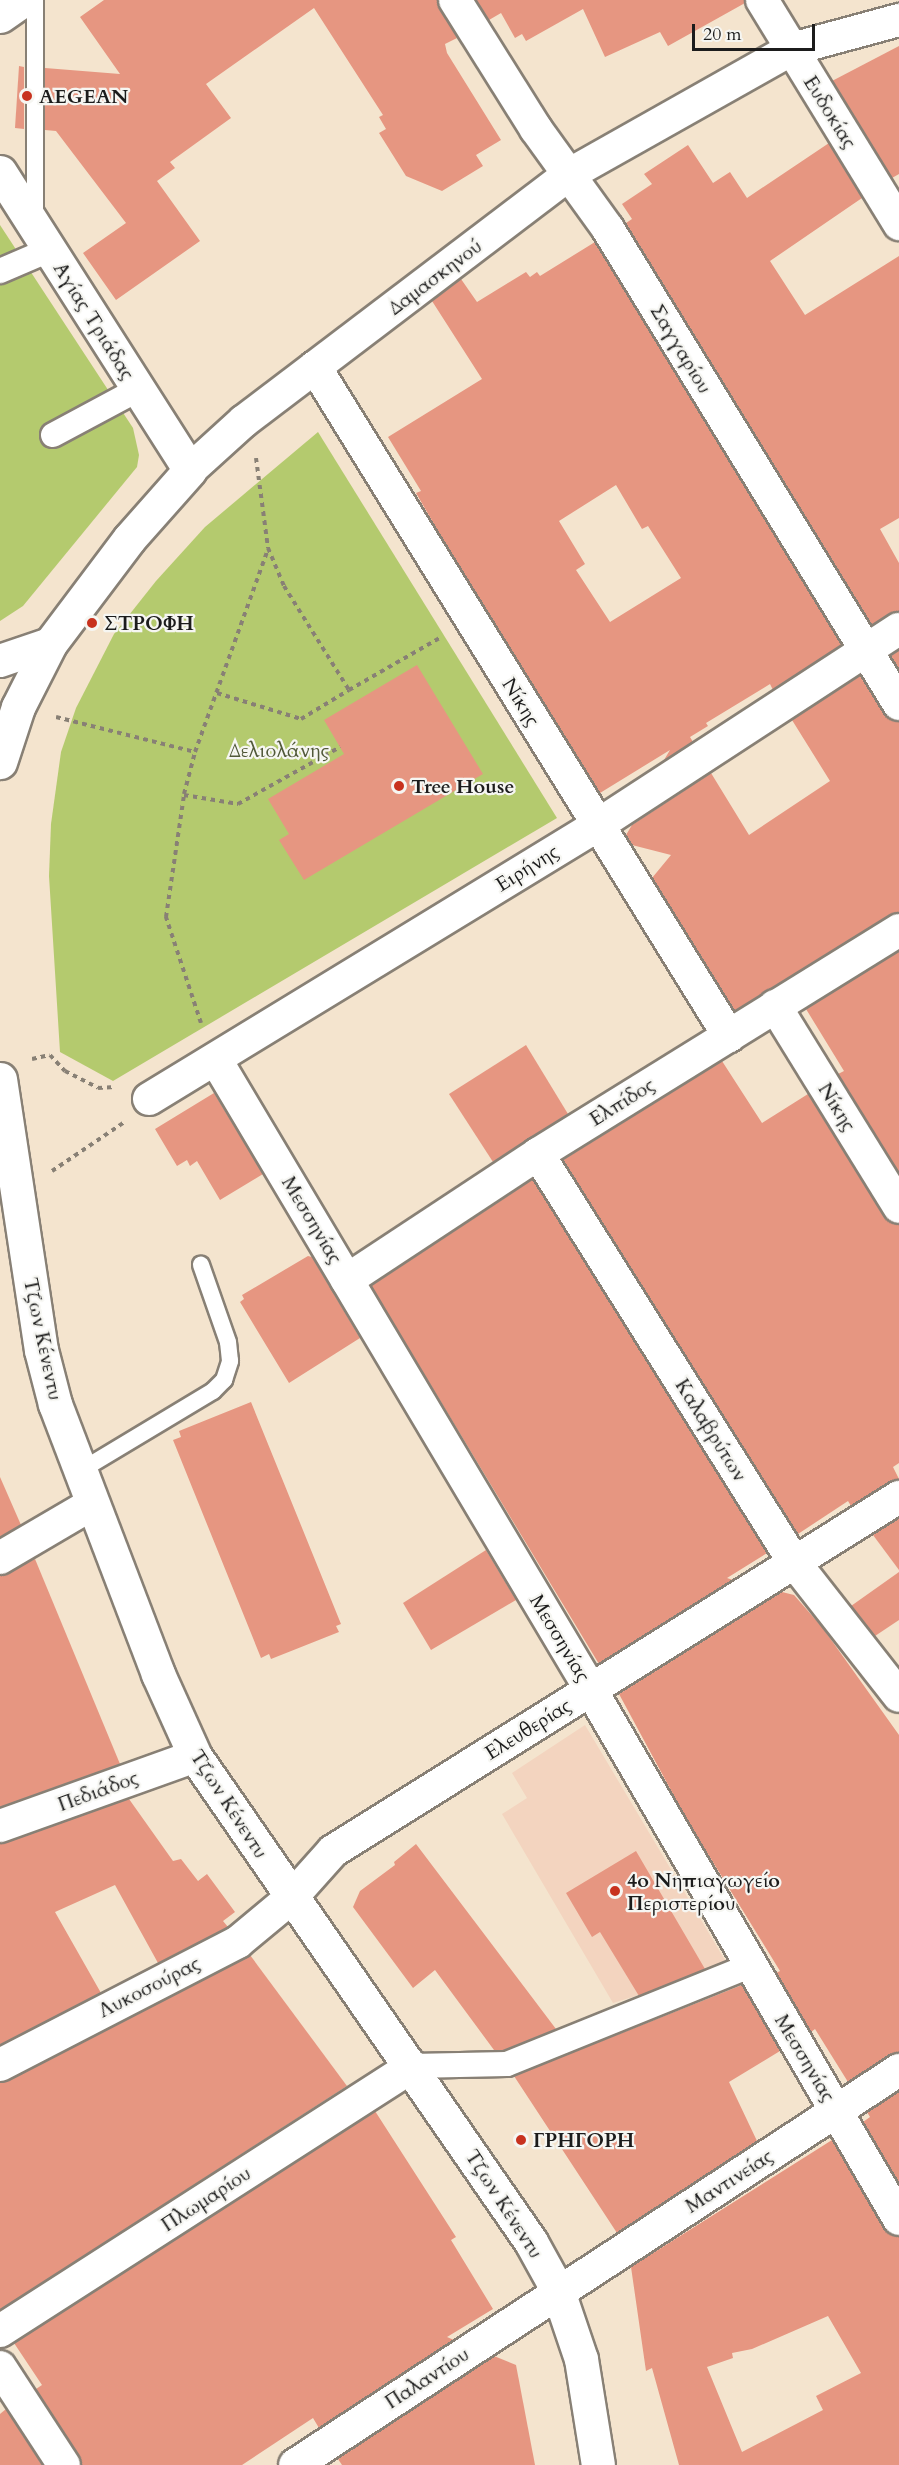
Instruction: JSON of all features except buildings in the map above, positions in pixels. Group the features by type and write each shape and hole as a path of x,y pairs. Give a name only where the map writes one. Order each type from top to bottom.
{"street":[{"path":"0,16 23,0"},
{"name":"Σαγγαρίου","path":"455,0 536,129 608,229 899,704"},
{"name":"Ευδοκίας","path":"762,0 899,224"},
{"name":"Δαμασκηνού","path":"0,762 18,707 50,644 129,538 190,470 244,421 570,174 792,50 899,20"},
{"name":"Αγίας Τριάδας","path":"0,172 190,470"},
{"path":"0,271 42,237"},
{"name":"Νίκης","path":"315,367 729,1036"},
{"path":"53,435 137,390"},
{"name":"Ειρήνης","path":"149,1099 598,825 899,629"},
{"path":"0,661 50,644"},
{"name":"Ελπίδος","path":"347,1280 538,1154 899,930"},
{"name":"Νίκης","path":"775,1006 899,1207"},
{"name":"Μεσσηνίας","path":"216,1059 591,1690 899,2219"},
{"name":"Τζων Κένεντυ","path":"10,1071 8,1200 41,1350 80,1471 153,1664 195,1756 291,1898 412,2066 531,2242 558,2291 581,2359 598,2465"},
{"name":"Καλαβρύτων","path":"538,1154 794,1562 899,1696"},
{"name":"Ελευθερίας","path":"291,1898 333,1851 899,1497"},
{"path":"0,1558 92,1504"},
{"name":"Πεδιάδος","path":"0,1826 195,1756"},
{"name":"Λυκοσούρας","path":"0,2065 238,1941 291,1898"},
{"path":"412,2066 507,2064 750,1966"},
{"name":"Πλωμαρίου","path":"0,2331 412,2066"},
{"name":"Μαντινείας","path":"558,2291 899,2070"},
{"name":"Παλαντίου","path":"295,2465 558,2291"},
{"path":"0,2367 64,2465"}],"lane":[{"path":"35,0 42,237"},
{"path":"80,1471 213,1391 224,1380 230,1361 228,1342 201,1265"}],"path":[{"path":"244,421 261,472 268,548 284,586 349,690"},
{"path":"216,1059 190,997 166,917 184,795 195,752 268,548"},
{"path":"217,693 301,719 470,619"},
{"path":"18,707 195,752"},
{"path":"184,795 238,804 340,747"},
{"path":"8,1200 136,1114 149,1099 122,1086 98,1088 65,1071 50,1054 10,1071"}],"shaded area":[{"name":"4ο Νηπιαγωγείο Περιστερίου","path":"585,1725 729,1967 613,2003 502,1814 527,1798 512,1773"}],"green space":[{"path":"0,225 133,428 139,455 137,467 23,606 0,621"},
{"name":"Δελιολάνης","path":"318,432 557,818 113,1081 60,1052 49,876 51,824 61,752 76,708 114,634 156,581 205,527"}],"place":[{"name":"AEGEAN","path":"27,96"},
{"name":"ΣΤΡΟΦΗ","path":"92,623"},
{"name":"Tree House","path":"399,786"},
{"name":"4ο Νηπιαγωγείο Περιστερίου","path":"615,1891"},
{"name":"ΓΡΗΓΟΡΗ","path":"521,2140"}]}
